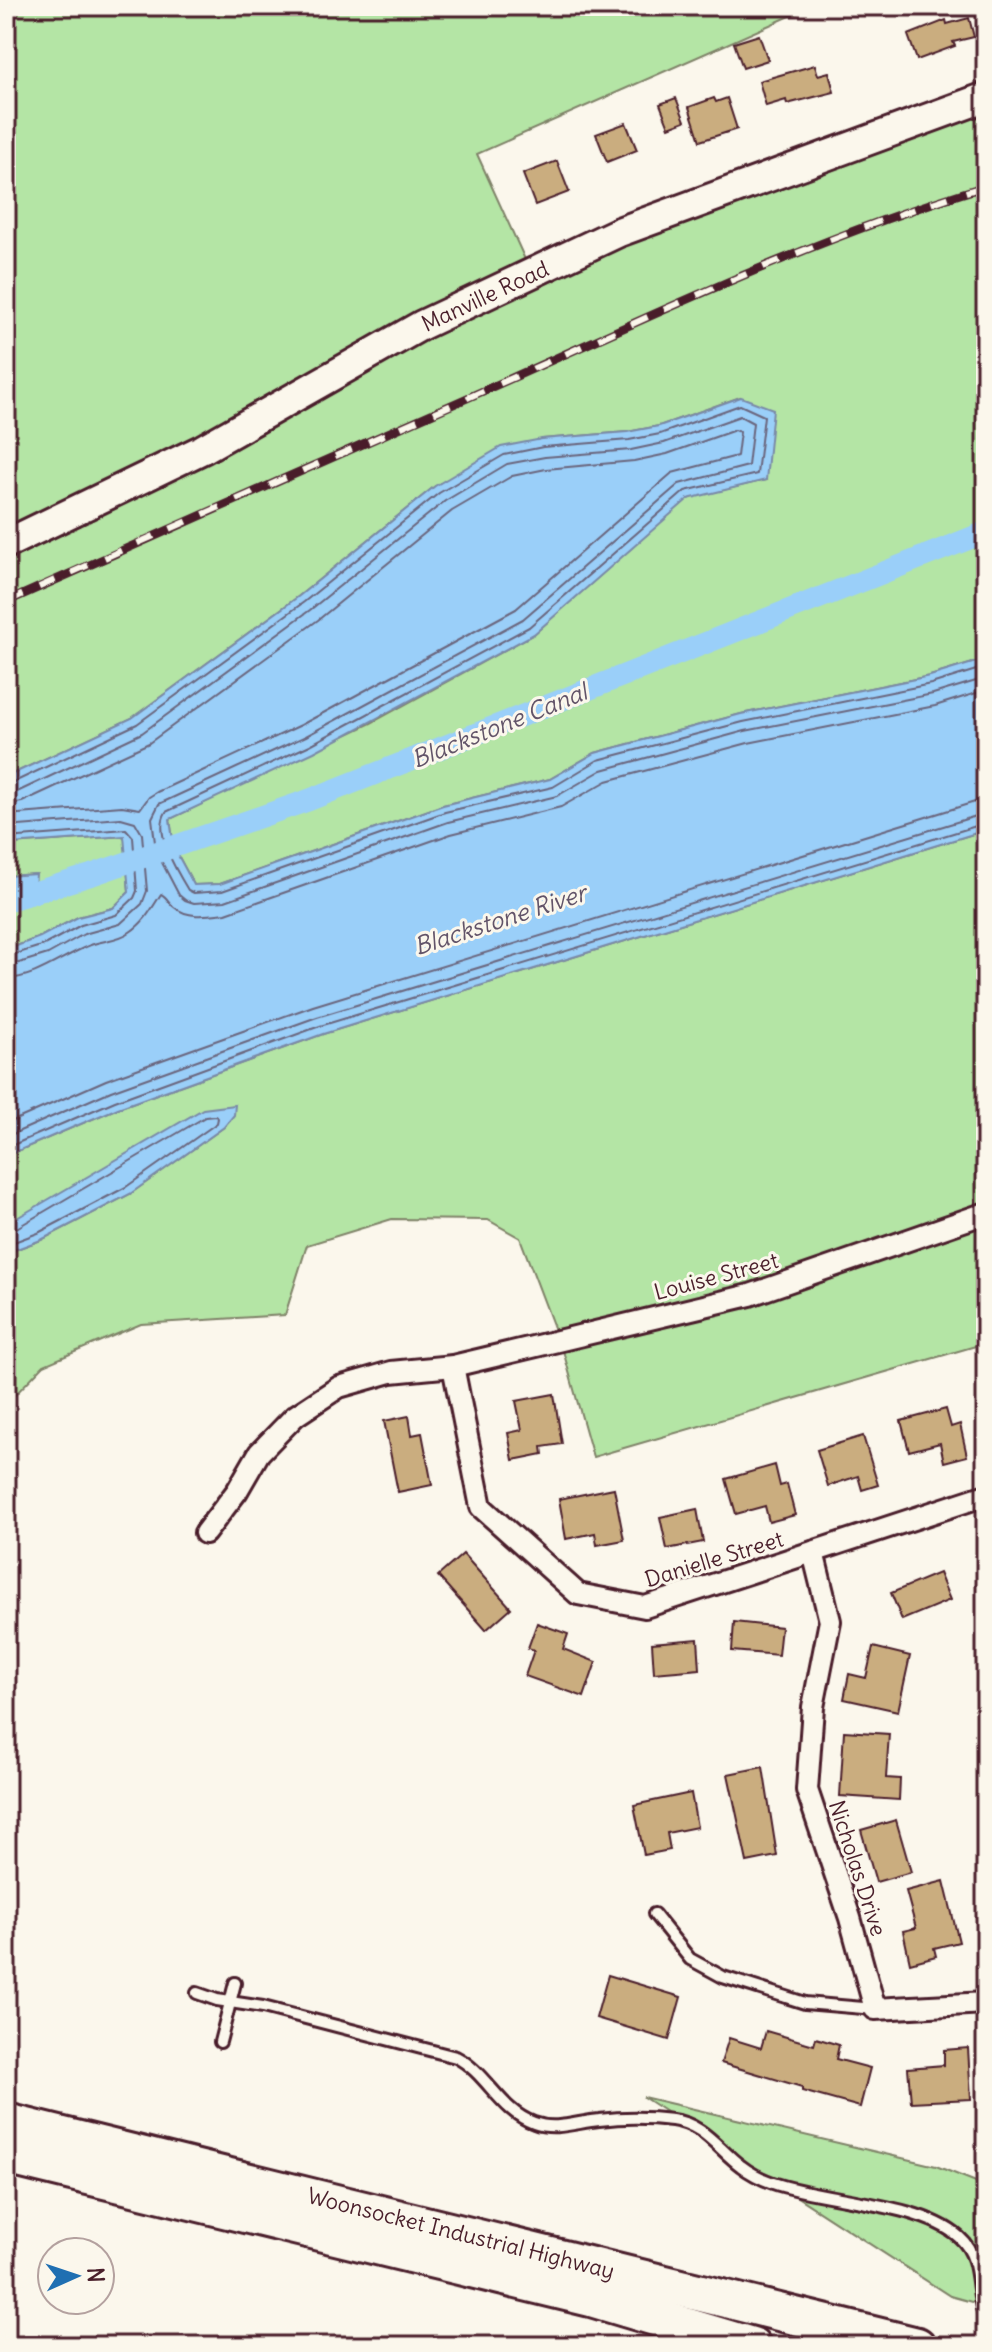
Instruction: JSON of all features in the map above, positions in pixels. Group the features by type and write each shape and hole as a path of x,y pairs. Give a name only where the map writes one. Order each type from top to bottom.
{"highway":[{"name":"Woonsocket Industrial Highway","path":"6,2122 917,2346"},
{"name":"Woonsocket Industrial Highway","path":"6,2156 591,2298 752,2346"}],"main road":[{"name":"Manville Road","path":"6,544 203,449 422,325 619,232 986,97"}],"street":[{"name":"Louise Street","path":"205,1533 237,1491 259,1453 295,1416 339,1387 391,1372 453,1366 750,1295 986,1213"},
{"name":"Danielle Street","path":"453,1366 481,1507 578,1594 645,1607 986,1495"},
{"name":"Nicholas Drive","path":"813,1552 830,1621 813,1707 807,1790 850,1918 875,2009"},
{"path":"875,2009 986,2003"}],"lane":[{"path":"654,1914 690,1959 723,1977 805,2003 875,2009"},
{"path":"220,2042 235,1983"},
{"path":"197,1993 337,2025 456,2057 473,2067 504,2103 522,2118 537,2125 558,2127 618,2119 677,2120 704,2132 740,2166 771,2182 882,2207 940,2225 969,2248 977,2268 979,2296 986,2321"}],"green space":[{"path":"6,6 813,6 477,154 527,264 986,90 986,659 930,676 741,714 595,753 550,779 443,805 220,884 194,885 174,848 170,819 371,723 534,634 688,498 766,480 740,397 659,426 627,432 542,439 435,486 299,596 132,718 6,777"},
{"path":"986,830 986,1343 593,1457 564,1354 520,1238 488,1220 392,1219 307,1245 285,1315 141,1324 44,1365 6,1402 6,1253 41,1240 130,1194 224,1127 6,1225 6,1156 118,1108 323,1034"},
{"path":"125,836 129,892 113,908 78,917 6,950 6,908 18,904 36,874 6,876 6,847 10,844"},
{"path":"643,2097 936,2166 986,2186 986,2306 950,2296"}],"water":[{"name":"Blackstone River","path":"741,397 773,409 766,480 688,499 534,634 314,752 170,819 174,848 194,885 220,884 443,805 550,779 595,753 741,714 930,676 986,659 986,830 323,1034 118,1108 6,1156 6,950 78,917 113,908 129,892 124,836 10,844 6,847 6,777 132,718 299,596 435,486 501,447 542,439 627,432 659,426"},
{"path":"36,874 35,888 18,904 6,908 6,876"},
{"path":"235,1105 234,1115 224,1127 130,1194 41,1240 6,1253 6,1225 10,1222 203,1109"}],"building":[{"path":"969,18 974,37 953,42 955,46 917,60 908,35 946,20 947,24"},
{"path":"759,35 768,60 743,68 734,43"},
{"path":"815,65 818,75 829,72 834,92 766,106 759,81"},
{"path":"676,98 685,121 669,127 660,104"},
{"path":"714,98 716,102 727,98 737,129 700,141 689,107"},
{"path":"626,123 637,150 607,162 596,134"},
{"path":"557,161 569,192 535,205 523,174"},
{"path":"554,1394 562,1444 542,1447 543,1454 513,1460 508,1433 522,1430 516,1401"},
{"path":"946,1409 951,1427 960,1424 967,1456 944,1462 940,1443 909,1451 901,1421"},
{"path":"409,1416 412,1435 422,1433 432,1485 398,1492 384,1421"},
{"path":"863,1436 878,1485 862,1490 858,1476 828,1486 817,1450"},
{"path":"775,1465 780,1486 787,1484 795,1515 769,1522 765,1506 736,1514 726,1479"},
{"path":"614,1488 624,1540 597,1545 595,1533 566,1539 559,1499"},
{"path":"697,1509 703,1542 667,1549 660,1517"},
{"path":"463,1554 511,1608 486,1630 438,1576"},
{"path":"939,1573 950,1600 902,1620 891,1593"},
{"path":"734,1622 781,1627 778,1655 732,1651"},
{"path":"537,1623 568,1634 563,1649 596,1662 584,1697 525,1676 534,1650 528,1648"},
{"path":"698,1639 700,1669 654,1673 652,1643"},
{"path":"873,1647 910,1656 898,1711 844,1699 849,1674 866,1678"},
{"path":"844,1731 889,1734 886,1778 900,1779 899,1800 840,1796"},
{"path":"763,1767 777,1856 747,1862 728,1774"},
{"path":"691,1793 697,1827 667,1833 670,1850 644,1855 634,1805"},
{"path":"896,1820 911,1872 876,1882 861,1830"},
{"path":"944,1881 959,1942 934,1948 936,1956 910,1963 903,1931 916,1928 906,1891"},
{"path":"608,1975 681,1997 669,2040 596,2018"},
{"path":"766,2031 814,2045 816,2038 839,2045 836,2059 870,2068 860,2107 721,2063 729,2038 761,2048"},
{"path":"968,2048 971,2099 911,2102 908,2068 944,2065 944,2050"}],"waterway":[{"name":"Blackstone Canal","path":"6,901 309,800 986,532"}],"railway":[{"path":"6,602 722,284 853,231 986,186"}]}
